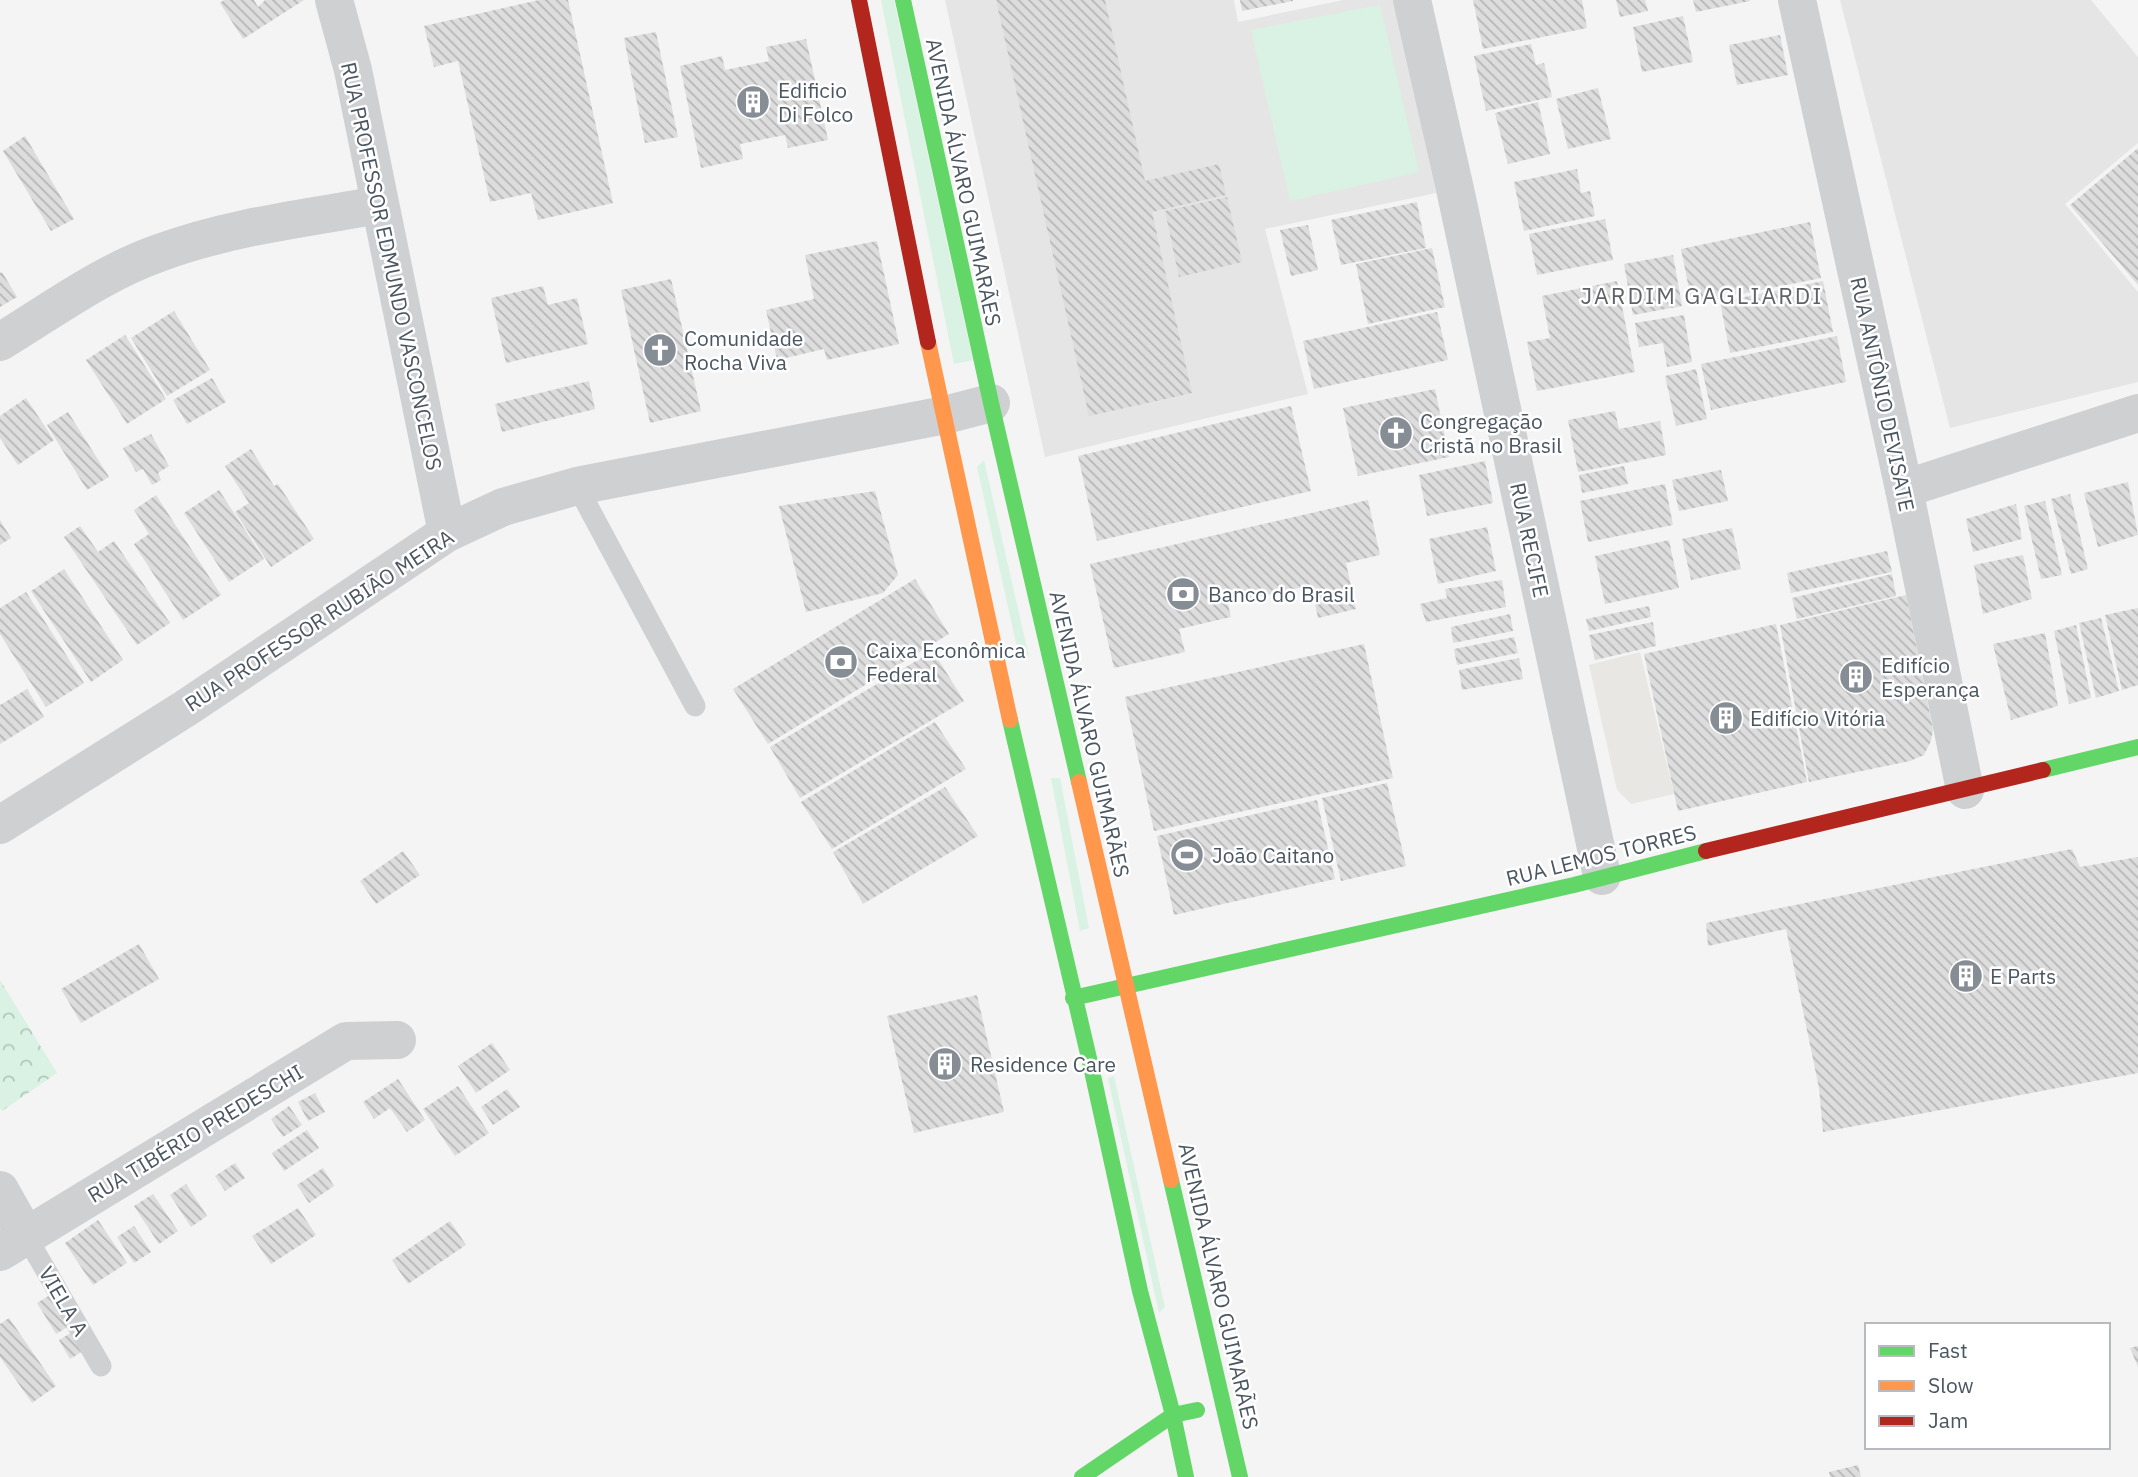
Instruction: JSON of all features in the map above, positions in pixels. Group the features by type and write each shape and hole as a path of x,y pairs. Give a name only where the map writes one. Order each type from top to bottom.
{"street":[{"name":"RUA PROFESSOR EDMUNDO VASCONCELOS","path":"334,0 353,70 447,533"},
{"path":"859,0 931,357 1010,688 1073,998 1186,1477"},
{"name":"AVENIDA ÁLVARO GUIMARÃES","path":"903,0 1048,678 1127,986 1240,1477"},
{"name":"RUA RECIFE","path":"1412,0 1602,876"},
{"name":"RUA ANTÔNIO DEVISATE","path":"1797,0 1904,489 1965,790"},
{"path":"0,342 115,272 159,253 225,234 379,205"},
{"name":"RUA PROFESSOR RUBIÃO MEIRA","path":"0,825 186,708 447,533 503,507 577,486 945,415 990,403"},
{"path":"1904,489 2138,413"},
{"name":"RUA LEMOS TORRES","path":"1073,998 1574,885 2138,747"},
{"name":"RUA TIBÉRIO PREDESCHI","path":"13,1244 346,1041 397,1040"},
{"path":"0,1191 13,1244"},
{"path":"1082,1477 1173,1415 1225,1403"}],"lane":[{"path":"577,486 695,706"},
{"name":"VIELA A","path":"13,1244 101,1366"}],"shaded area":[{"path":"945,0 1234,0 1238,22 1343,0 1394,0 1436,193 1265,229 1308,394 1045,457"},
{"path":"1840,0 2091,0 2138,57 2138,143 2065,204 2138,292 2138,382 1950,428"},
{"path":"1640,652 1674,794 1631,804 1617,790 1589,665"}],"green space":[{"path":"881,0 894,0 973,360 954,364"},
{"path":"1380,5 1419,172 1290,201 1251,30"},
{"path":"984,460 1029,657 1020,661 977,467"},
{"path":"1051,778 1060,778 1089,928 1080,931"},
{"path":"0,980 57,1073 2,1111 0,1108"},
{"path":"1114,1076 1165,1307 1159,1313 1108,1078"}],"building":[{"path":"224,0 254,0 258,7 265,0 304,0 243,39 220,3"},
{"path":"539,0 568,0 613,203 538,220 531,193 490,202 458,61 434,67 424,26"},
{"path":"996,0 1105,0 1145,181 1219,164 1226,195 1152,212 1192,393 1089,416"},
{"path":"1240,0 1293,0 1293,1 1242,11"},
{"path":"1473,0 1582,0 1587,28 1483,49"},
{"path":"1616,0 1645,0 1648,11 1620,17"},
{"path":"1693,0 1749,0 1750,1 1696,12"},
{"path":"1683,16 1693,62 1642,72 1633,27"},
{"path":"656,32 678,137 645,143 624,38"},
{"path":"1780,35 1788,75 1737,85 1729,45"},
{"name":"Edificio Di Folco","path":"806,39 828,140 788,148 785,135 740,144 743,159 701,168 680,66 722,56 725,70 769,61 766,47"},
{"path":"1531,44 1536,65 1544,63 1552,97 1486,111 1474,56"},
{"path":"1598,88 1611,139 1568,149 1556,99"},
{"path":"1538,102 1550,154 1508,164 1495,113"},
{"path":"25,136 74,219 51,231 3,151"},
{"path":"2138,148 2138,285 2070,205"},
{"path":"1577,169 1581,193 1590,191 1595,216 1524,231 1514,182"},
{"path":"1227,197 1242,262 1179,277 1165,211"},
{"path":"1417,202 1426,248 1341,265 1331,220"},
{"path":"1605,219 1613,260 1537,275 1529,234"},
{"path":"1810,222 1821,278 1692,304 1681,249"},
{"path":"1308,225 1318,270 1291,276 1280,230"},
{"path":"877,241 899,344 827,360 824,349 777,360 766,310 814,299 805,255"},
{"path":"1432,248 1445,307 1368,324 1356,264"},
{"path":"1673,255 1682,306 1633,315 1624,264"},
{"path":"2,272 17,297 0,307 0,273"},
{"name":"Comunidade Rocha Viva","path":"671,279 701,411 650,423 621,290"},
{"path":"1617,281 1635,372 1537,391 1527,342 1550,338 1542,296"},
{"path":"1823,281 1833,332 1730,353 1720,302"},
{"path":"543,286 548,305 577,298 588,344 506,363 491,298"},
{"path":"174,311 210,370 167,396 131,338"},
{"path":"1437,312 1448,360 1314,389 1303,341"},
{"path":"1684,315 1692,362 1667,367 1663,343 1639,347 1635,323"},
{"path":"125,335 166,399 127,424 86,360"},
{"path":"1837,336 1846,382 1711,410 1701,364"},
{"path":"1696,369 1707,419 1676,426 1665,376"},
{"path":"212,378 226,402 187,424 173,400"},
{"path":"589,381 595,409 502,432 495,404"},
{"name":"Congregação Cristã no Brasil","path":"1435,389 1449,457 1358,476 1343,408"},
{"path":"26,398 54,440 18,465 0,438 0,416"},
{"path":"1291,406 1311,491 1097,541 1078,456"},
{"path":"1615,411 1619,429 1660,421 1666,455 1578,472 1568,420"},
{"path":"68,412 109,477 87,490 47,425"},
{"path":"151,434 169,466 158,473 161,480 152,485 143,469 136,472 123,448"},
{"path":"251,449 274,486 278,484 314,539 271,567 235,512 249,503 225,466"},
{"path":"1485,461 1493,503 1427,516 1419,475"},
{"path":"1624,466 1628,484 1582,493 1579,475"},
{"path":"1721,470 1728,501 1679,511 1672,480"},
{"path":"2128,482 2138,535 2098,547 2084,493"},
{"path":"1665,484 1673,525 1588,542 1580,501"},
{"path":"219,490 264,559 229,582 184,513"},
{"path":"875,491 898,575 883,593 806,612 779,506"},
{"path":"2070,494 2088,569 2071,574 2051,499"},
{"path":"156,495 221,595 183,620 134,544 149,534 134,510"},
{"name":"Banco do Brasil","path":"1368,500 1380,555 1346,563 1356,609 1318,618 1311,585 1228,604 1231,617 1179,629 1185,652 1114,668 1090,564"},
{"path":"2045,501 2062,575 2041,579 2024,506"},
{"path":"2016,504 2022,539 1973,552 1966,519"},
{"path":"0,520 11,538 0,545"},
{"path":"80,526 98,552 114,541 170,623 137,645 64,537"},
{"path":"1487,527 1496,571 1438,584 1429,539"},
{"path":"1732,528 1741,569 1691,580 1682,539"},
{"path":"1669,540 1679,588 1605,604 1595,556"},
{"path":"1887,551 1892,572 1791,593 1787,573"},
{"path":"2023,555 2032,599 1983,614 1974,565"},
{"path":"64,569 123,660 91,682 31,591"},
{"path":"1892,574 1896,596 1797,619 1792,598"},
{"name":"Caixa Econômica Federal","path":"915,579 949,634 768,744 733,689"},
{"path":"1502,580 1506,607 1426,622 1420,604 1447,598 1445,589"},
{"path":"26,592 84,683 46,707 0,634 0,608"},
{"name":"Edifício Esperança","path":"1906,595 1933,730 1924,755 1910,761 1809,782 1780,625"},
{"path":"1649,606 1651,617 1589,631 1586,619"},
{"path":"2138,608 2138,685 2122,690 2105,615"},
{"path":"1510,614 1513,631 1453,643 1451,627"},
{"path":"2101,618 2119,691 2096,698 2079,623"},
{"path":"1653,622 1656,646 1595,660 1589,635"},
{"name":"Edifício Vitória","path":"1776,624 1807,782 1678,811 1644,654"},
{"path":"2076,625 2091,698 2069,704 2054,631"},
{"path":"2045,633 2058,706 2011,720 1993,644"},
{"path":"1514,637 1518,653 1457,665 1454,649"},
{"path":"1364,644 1393,778 1154,831 1125,697"},
{"path":"933,651 964,701 800,798 770,747"},
{"path":"1519,658 1523,679 1462,690 1459,670"},
{"path":"27,689 44,717 0,744 0,705"},
{"path":"935,722 966,769 832,849 801,802"},
{"path":"1387,783 1406,866 1341,881 1322,798"},
{"path":"945,787 978,836 863,904 833,852"},
{"path":"1317,800 1335,879 1174,915 1157,836"},
{"name":"E Parts","path":"2072,849 2080,867 2138,857 2138,1073 1823,1132 1819,1088 1786,929 1708,946 1706,923"},
{"path":"403,851 420,875 376,904 360,881"},
{"path":"139,944 159,979 81,1023 61,989"},
{"name":"Residence Care","path":"977,995 1004,1112 914,1133 887,1016"},
{"path":"492,1043 510,1070 476,1093 458,1066"},
{"path":"398,1079 425,1120 407,1132 390,1108 374,1119 363,1102"},
{"path":"458,1086 489,1133 455,1156 423,1109"},
{"path":"507,1089 520,1107 493,1125 481,1107"},
{"path":"315,1093 325,1112 308,1121 298,1102"},
{"path":"289,1106 302,1125 283,1137 271,1119"},
{"path":"307,1130 319,1148 284,1171 272,1153"},
{"path":"235,1163 245,1178 225,1191 215,1176"},
{"path":"323,1168 334,1186 309,1203 297,1185"},
{"path":"186,1184 207,1216 191,1227 170,1195"},
{"path":"153,1194 178,1231 159,1244 134,1206"},
{"path":"298,1208 316,1235 271,1264 252,1236"},
{"path":"98,1220 127,1263 93,1285 65,1243"},
{"path":"450,1221 466,1245 408,1284 392,1260"},
{"path":"134,1226 151,1252 134,1263 117,1237"},
{"path":"55,1292 74,1323 56,1334 37,1303"},
{"path":"9,1318 56,1386 32,1403 0,1357 0,1324"},
{"path":"74,1331 85,1350 70,1359 59,1340"},
{"path":"2138,1346 2138,1367 2130,1348"},
{"path":"1858,1465 1861,1477 1830,1477 1829,1472"}],"traffic: fast":[{"path":"903,0 991,403 1079,782"},
{"path":"1010,720 1140,1291 1173,1415 1186,1477"},
{"path":"2043,770 2138,747"},
{"path":"1073,998 1574,885 1706,851"},
{"path":"1171,1180 1240,1477"},
{"path":"1082,1477 1173,1415 1197,1410"}],"traffic: slow":[{"path":"928,342 1010,720"},
{"path":"1079,782 1171,1180"}],"traffic: jam":[{"path":"859,0 928,342"},
{"path":"1706,851 2043,770"}],"place":[{"name":"Edificio Di Folco","path":"753,102"},
{"name":"Comunidade Rocha Viva","path":"660,350"},
{"name":"Congregação Cristã no Brasil","path":"1396,433"},
{"name":"Banco do Brasil","path":"1183,594"},
{"name":"Caixa Econômica Federal","path":"841,662"},
{"name":"Edifício Esperança","path":"1856,677"},
{"name":"Edifício Vitória","path":"1726,718"},
{"name":"João Caitano","path":"1187,855"},
{"name":"E Parts","path":"1966,976"},
{"name":"Residence Care","path":"945,1064"}],"district":[{"name":"JARDIM GAGLIARDI","path":"1702,295"}]}
